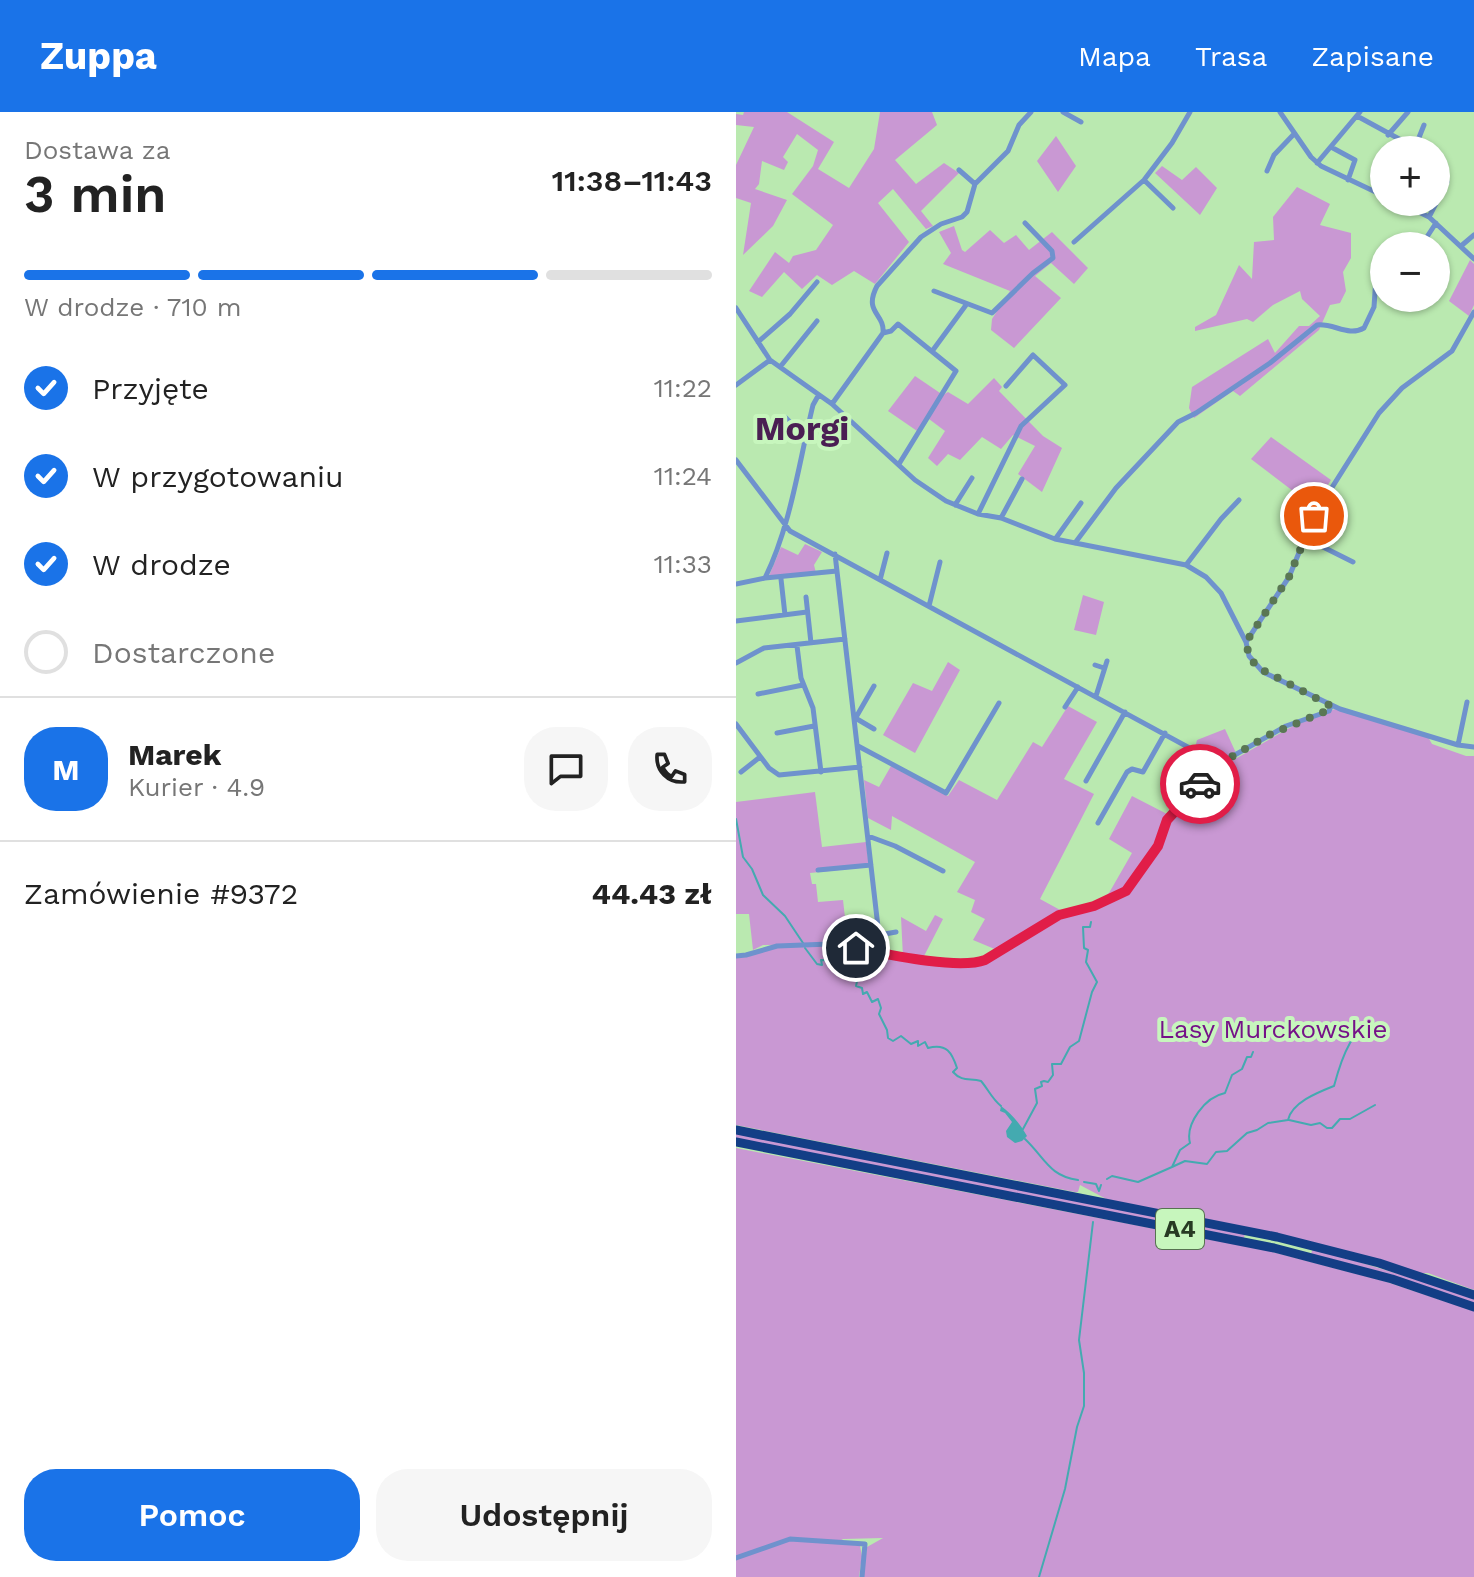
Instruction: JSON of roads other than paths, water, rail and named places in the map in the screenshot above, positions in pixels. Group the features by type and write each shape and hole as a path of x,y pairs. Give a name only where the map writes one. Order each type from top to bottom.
{"highway":[{"name":"A4","path":"736,1130 1277,1237 1393,1267 1474,1295"},
{"name":"A4","path":"736,1142 1274,1248 1392,1279 1474,1307"}],"street":[{"path":"832,404 883,333 883,323 871,307 877,286 921,237 967,212 975,184 1008,151 1019,125 1031,112"},
{"path":"1063,112 1081,122"},
{"path":"1074,242 1144,180 1172,143 1190,112"},
{"path":"1280,112 1317,163 1370,190"},
{"path":"1388,135 1408,112"},
{"path":"1317,163 1358,114 1388,135 1415,146 1424,125"},
{"path":"1267,171 1274,155 1294,134"},
{"path":"1331,147 1355,160 1348,180"},
{"path":"959,170 975,184"},
{"path":"1144,180 1173,208"},
{"path":"1429,217 1474,259"},
{"path":"934,291 992,313 1053,258 1052,251 1025,223"},
{"path":"1430,232 1436,223"},
{"path":"1461,246 1474,235"},
{"path":"758,342 790,314 817,282"},
{"path":"933,350 966,305"},
{"path":"736,308 738,318 770,360 832,404 915,480 955,505 978,514 1001,518 1055,539 1186,565 1206,577 1221,593 1257,667 1331,706 1458,745 1474,747"},
{"path":"1075,543 1116,488 1169,430 1270,363 1317,325 1351,332 1364,328 1373,312"},
{"path":"1246,642 1289,577 1322,503 1379,413 1402,388 1452,351 1474,312"},
{"path":"780,367 817,321"},
{"path":"883,333 891,331 898,324 955,368 955,374 899,464"},
{"path":"978,514 1021,426 1065,385 1033,355 1006,386"},
{"path":"736,385 770,360"},
{"path":"765,578 784,526 813,405 818,396"},
{"path":"786,418 806,438"},
{"path":"736,460 784,526 1219,764"},
{"path":"955,505 972,478"},
{"path":"1001,518 1022,479"},
{"path":"1186,565 1239,500"},
{"path":"1055,539 1081,503"},
{"path":"1305,538 1353,562"},
{"path":"880,580 887,553"},
{"path":"835,554 881,953"},
{"path":"929,606 940,562"},
{"path":"736,584 837,571"},
{"path":"781,579 785,615"},
{"path":"806,597 811,643"},
{"path":"736,621 807,612"},
{"path":"737,660 764,648 845,639"},
{"path":"797,646 803,685 813,708 821,772"},
{"path":"1095,665 1106,665 1096,696"},
{"path":"758,694 803,685"},
{"path":"856,719 874,686"},
{"path":"1065,707 1078,687"},
{"path":"1458,745 1467,702"},
{"path":"858,746 946,793 999,703"},
{"path":"736,956 777,946 830,944 897,958 979,962 1059,915 1094,906 1126,891 1158,846 1167,820 1219,764 1286,726 1329,711 1331,706"},
{"path":"1086,781 1125,712"},
{"path":"856,719 874,729"},
{"path":"736,724 773,772 782,776 860,767"},
{"path":"777,733 814,726"},
{"path":"1098,823 1127,772 1132,769 1143,772 1165,733"},
{"path":"741,772 760,757"},
{"path":"868,836 943,871"},
{"path":"818,870 871,865"},
{"path":"879,935 896,932"},
{"path":"736,1558 790,1539 865,1544 862,1577"}],"water":[{"path":"1001,1106 1027,1136 1022,1141 1015,1143 1007,1137 1006,1131 1012,1122 1000,1111"}],"waterway":[{"path":"736,819 743,857 763,895 785,916 803,943"},
{"path":"1023,1129 1037,1103 1035,1089 1042,1086 1041,1082 1048,1082 1053,1075 1052,1064 1061,1064 1070,1047 1079,1041 1097,982 1086,962 1088,950 1084,948 1083,927 1090,927 1091,922"},
{"path":"805,948 817,964 822,965 821,960 831,962 858,977 856,986 862,988 863,994 867,992 872,1002 878,999 879,1014 888,1038 893,1041 901,1036 911,1044 918,1041 918,1046 925,1042 928,1048 944,1048 951,1054 957,1068 953,1072 963,1078 981,1081 1001,1106"},
{"path":"1172,1167 1185,1161 1207,1164 1216,1152 1227,1151 1247,1133 1268,1123 1288,1120 1300,1103 1334,1086 1350,1043 1369,1026"},
{"path":"1107,1179 1112,1176 1138,1182 1172,1167 1180,1150 1190,1143 1191,1128 1198,1112 1210,1100 1225,1093 1232,1075 1242,1069 1253,1052"},
{"path":"1289,1120 1311,1125 1320,1123 1332,1128 1340,1119 1350,1119 1375,1105"},
{"path":"1025,1139 1060,1175 1078,1180"},
{"path":"1084,1182 1096,1184 1099,1191 1101,1185"},
{"path":"1039,1577 1065,1489 1084,1406 1084,1373 1079,1340 1093,1222"}],"district":[{"name":"Morgi","path":"802,428"}],"park label":[{"name":"Lasy Murckowskie","path":"1273,1029"}]}
